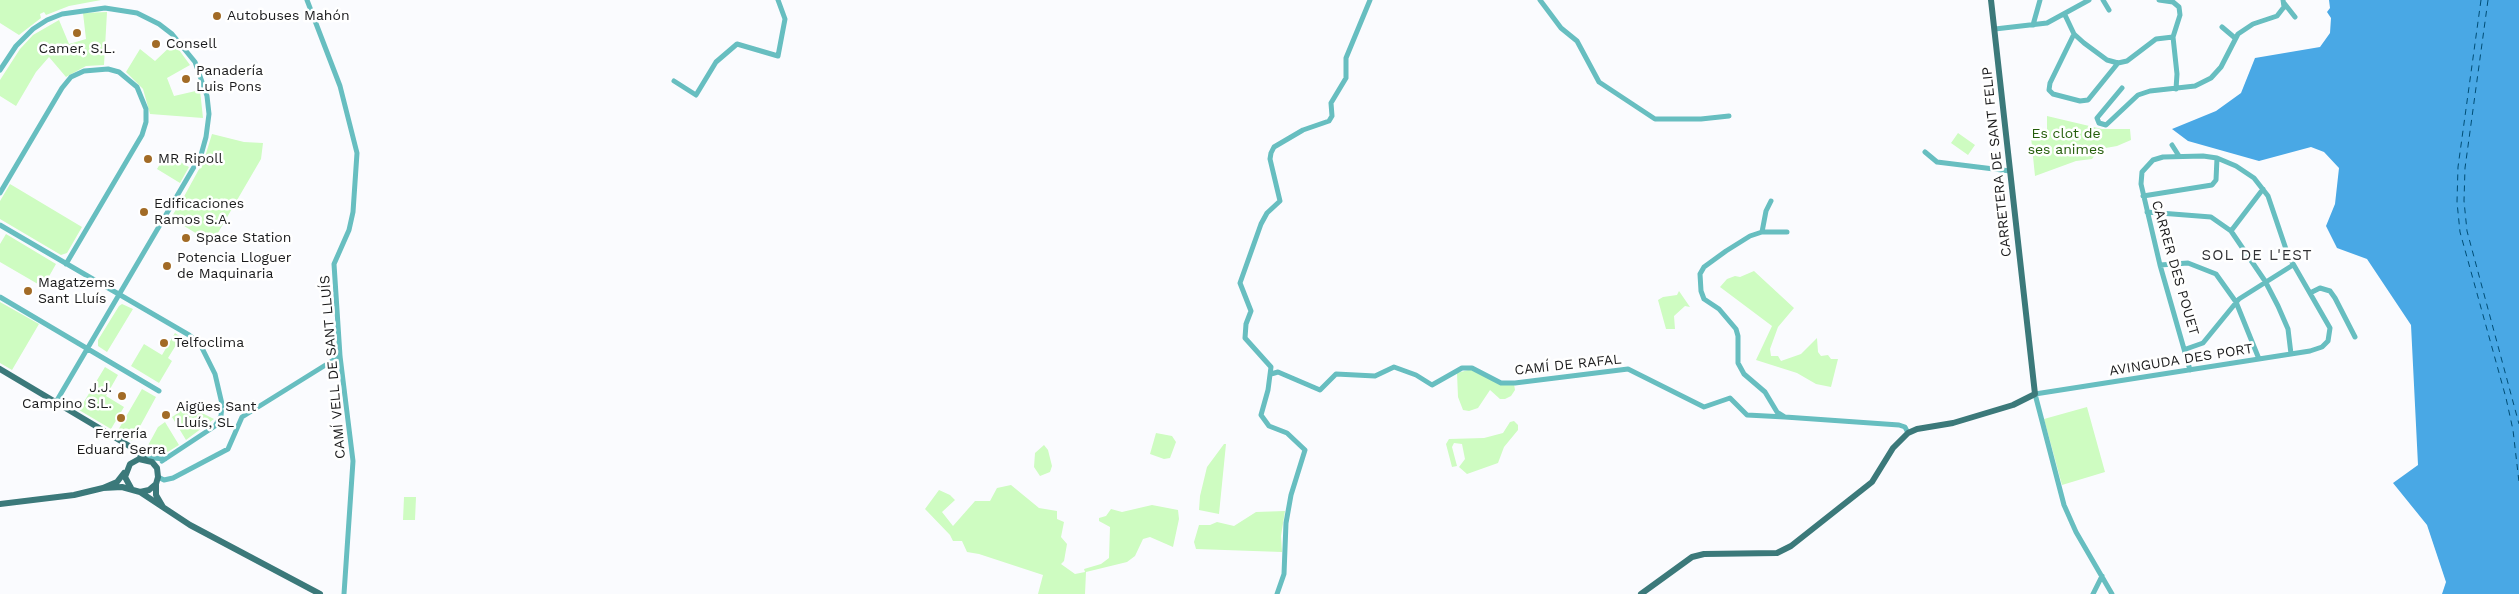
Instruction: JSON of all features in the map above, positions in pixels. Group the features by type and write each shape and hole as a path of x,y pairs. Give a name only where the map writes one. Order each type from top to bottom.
{"main road":[{"name":"CARRETERA DE SANT FELIP","path":"1992,0 2035,394"},
{"path":"0,369 124,442 154,465 158,477 156,495 167,511"},
{"path":"1641,594 1692,557 1704,554 1777,553 1791,546 1872,482 1893,448 1908,433 2013,406 2035,394"},
{"path":"124,442 132,455 130,464"},
{"path":"0,504 74,495 102,488 117,482 134,460 145,459"},
{"path":"125,472 126,481 131,488"},
{"path":"140,492 149,490 156,484"},
{"path":"102,488 131,488 140,492 190,525 320,594"}],"street":[{"name":"CAMÍ VELL DE SANT LLUÍS","path":"307,0 340,86 357,153 353,212 349,230 334,264 340,356 354,461 344,594"},
{"path":"674,81 696,95 716,62 737,44 778,56 785,19 778,0"},
{"path":"1277,594 1284,574 1286,523 1291,495 1305,450 1287,433 1269,426 1261,415 1271,367 1245,338 1246,324 1251,311 1240,283 1261,224 1267,213 1280,201 1270,159 1271,153 1274,147 1303,130 1329,121 1332,116 1332,103 1346,78 1346,58 1370,0"},
{"path":"1540,0 1561,28 1577,41 1599,82 1655,119 1701,119 1729,116"},
{"path":"2033,25 2040,0"},
{"path":"1995,29 2047,23 2065,15 2082,2 2089,0"},
{"path":"2102,0 2109,10"},
{"path":"2159,0 2173,2 2179,7 2180,15 2173,37 2177,74 2176,89"},
{"path":"2122,88 2097,118 2099,123 2106,125 2138,95 2150,91 2195,86 2211,78 2221,67 2235,38 2253,24 2277,16 2283,3 2295,17"},
{"path":"0,70 16,46 33,29 47,20 62,14 105,8 137,13 159,24 172,34 195,62 206,96 209,114 201,155 56,402"},
{"path":"2065,15 2074,34 2107,60 2118,63 2127,61 2156,39 2173,37"},
{"path":"2222,28 2235,38"},
{"path":"2074,34 2050,83 2049,90 2052,94 2080,101 2088,100 2118,63"},
{"path":"0,193 62,88 71,77 89,70 108,69 119,72 137,87 146,109 146,122 142,135 66,264"},
{"path":"2172,145 2179,156 2217,158 2254,178 2268,196 2288,255 2310,293 2320,288 2330,292 2336,298 2356,337"},
{"path":"1925,152 1937,162 2010,171"},
{"name":"CARRER DES POUET","path":"2179,156 2153,160 2142,172 2143,196 2160,265 2186,349 2190,370"},
{"path":"2143,196 2212,185 2216,180 2217,158"},
{"path":"2231,231 2263,189"},
{"path":"1762,232 1766,211 1771,201"},
{"path":"2147,212 2211,217 2231,231 2265,281 2288,329 2291,354"},
{"path":"0,225 189,335 200,344 215,374 223,410 218,422 154,465"},
{"path":"1787,232 1762,232 1750,236 1704,267 1700,274 1704,299 1719,309 1736,329 1738,336 1738,363 1744,374 1765,392 1778,412 1784,417 1899,425 1905,427 1908,433"},
{"path":"2160,265 2188,263 2203,267 2216,274 2236,302 2259,359"},
{"path":"2186,349 2203,343 2236,302 2265,281 2293,265"},
{"name":"AVINGUDA DES PORT","path":"2035,394 2291,354 2322,347 2328,341 2330,328 2310,293"},
{"path":"0,296 159,391"},
{"path":"158,477 164,480 173,478 228,449 242,417 340,356"},
{"name":"CAMÍ DE RAFAL","path":"1271,374 1278,372 1320,390 1336,374 1375,376 1394,367 1416,375 1432,385 1462,368 1472,368 1501,383 1628,369 1704,407 1730,398 1747,415 1784,417"},
{"path":"2035,394 2064,505 2076,532 2112,594"},
{"path":"136,450 164,460"},
{"path":"2093,594 2102,576"}],"green space":[{"path":"0,0 101,0 69,6 46,15 44,12 40,14 41,18 19,35 0,23"},
{"path":"107,12 104,65 86,66 66,77 49,57 36,72 16,106 0,96 0,80 20,49 33,35 59,20 69,44 86,39 83,13"},
{"path":"174,43 190,65 167,78 174,96 200,90 203,118 150,114 143,89 126,72 140,49 155,61"},
{"name":"Es clot de ses animes","path":"2047,116 2102,129 2130,129 2131,140 2117,146 2100,149 2092,159 2076,161 2035,176 2031,137 2047,136"},
{"path":"1958,133 1975,145 1968,155 1951,143"},
{"path":"212,134 244,142 263,143 261,159 212,243 171,218 178,206 181,207 183,204 181,202 204,160"},
{"path":"166,154 189,167 180,183 157,169"},
{"path":"10,184 82,227 67,253 61,255 0,219 0,201"},
{"path":"6,234 56,264 43,287 0,262 0,244"},
{"path":"1754,271 1794,308 1778,327 1770,349 1771,356 1778,356 1781,361 1801,354 1817,338 1818,352 1821,356 1828,355 1831,359 1838,359 1831,387 1816,384 1797,373 1756,360 1772,326 1720,287 1727,279 1735,276 1740,277"},
{"path":"1679,291 1690,307 1685,306 1674,316 1675,329 1666,329 1658,300 1663,297 1677,295"},
{"path":"0,302 39,324 12,370 0,363"},
{"path":"122,304 133,309 107,352 98,346 98,340"},
{"path":"175,333 181,337 168,358 172,361 159,383 131,366 144,344 162,355"},
{"path":"105,367 118,375 106,396 124,407 111,429 79,410"},
{"path":"1472,369 1500,384 1514,384 1515,390 1511,396 1500,399 1490,390 1478,408 1469,411 1463,410 1458,397 1457,373"},
{"path":"142,389 156,397 132,441 117,432"},
{"path":"188,406 214,419 186,440 172,417"},
{"path":"2087,407 2105,472 2062,485 2044,419"},
{"path":"1514,421 1518,425 1518,430 1504,447 1498,463 1467,474 1459,467 1465,459 1462,444 1454,443 1452,447 1457,466 1452,467 1446,444 1449,439 1484,438 1503,433 1510,422"},
{"path":"165,422 179,445 166,453 151,452 146,449 158,427"},
{"path":"1156,433 1172,436 1176,442 1170,458 1164,459 1150,454"},
{"path":"1224,444 1226,444 1219,514 1199,510 1200,496 1207,467"},
{"path":"1044,445 1048,450 1052,466 1050,472 1040,476 1034,467 1035,453"},
{"path":"1011,485 1039,508 1057,511 1057,519 1064,522 1061,537 1067,544 1064,561 1061,564 1075,574 1085,572 1084,569 1101,564 1109,558 1110,527 1099,521 1099,518 1106,516 1111,509 1122,512 1152,505 1178,510 1179,519 1173,547 1150,537 1143,539 1135,556 1127,562 1086,572 1085,594 1038,594 1043,575 979,554 967,552 962,541 953,541 950,535 925,509 939,490 950,495 955,500 942,512 953,526 975,501 990,501 997,488"},
{"path":"404,497 416,497 415,520 403,520"},
{"path":"1285,511 1281,536 1282,552 1196,549 1194,542 1199,525 1210,525 1217,522 1234,526 1256,512"}],"water":[{"path":"2329,0 2519,0 2519,594 2442,594 2446,582 2427,525 2393,483 2418,465 2411,325 2367,259 2337,248 2326,226 2335,204 2339,168 2324,152 2311,147 2259,161 2188,141 2172,129 2216,111 2241,93 2255,58 2320,47 2330,33 2331,18 2327,12 2330,8"}],"ferry route":[{"path":"2481,0 2458,167 2457,202 2460,232 2506,398 2513,430 2519,482"},
{"path":"2488,0 2465,168 2464,201 2467,231 2519,424"}],"place":[{"name":"Autobuses Mahón","path":"217,16"},
{"name":"Camer, S.L.","path":"77,33"},
{"name":"Consell","path":"156,44"},
{"name":"Panadería Luis Pons","path":"186,79"},
{"name":"MR Ripoll","path":"148,159"},
{"name":"Edificaciones Ramos S.A.","path":"144,212"},
{"name":"Space Station","path":"186,238"},
{"name":"Potencia Lloguer de Maquinaria","path":"167,266"},
{"name":"Magatzems Sant Lluís","path":"28,291"},
{"name":"Telfoclima","path":"164,343"},
{"name":"J.J. Campino S.L.","path":"122,396"},
{"name":"Aigües Sant Lluís, SL","path":"166,415"},
{"name":"Ferrería Eduard Serra","path":"121,418"}],"district":[{"name":"SOL DE L'EST","path":"2257,256"}]}
